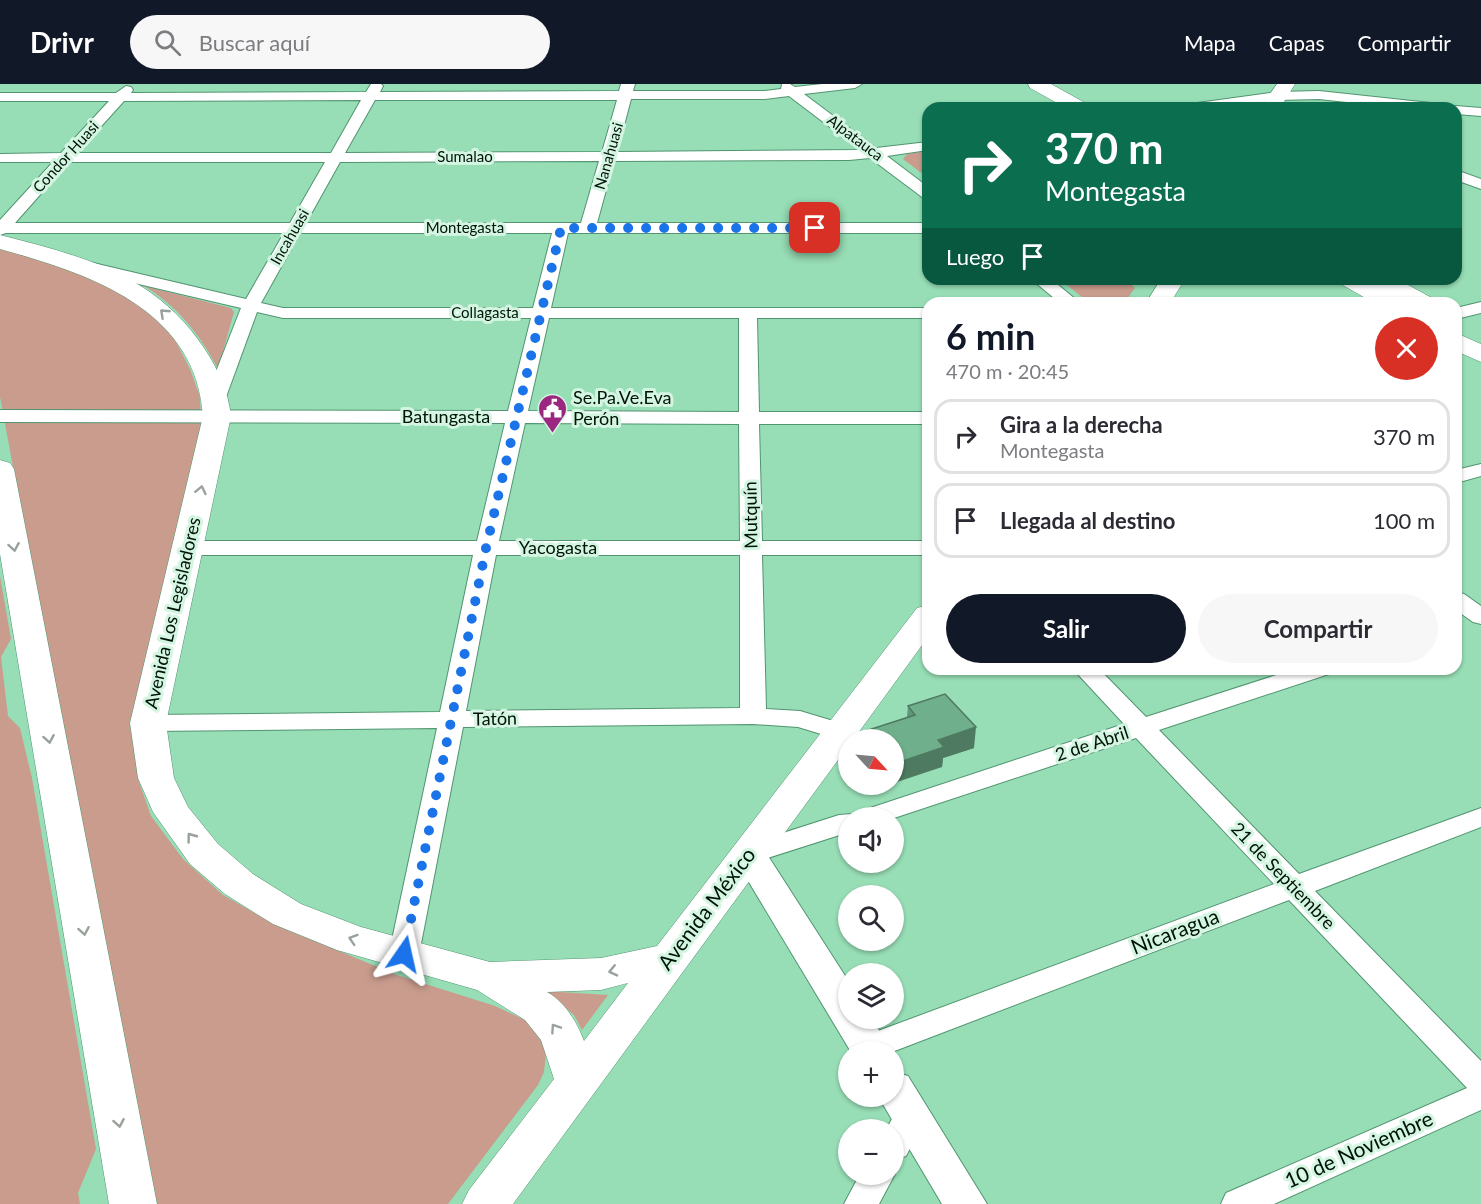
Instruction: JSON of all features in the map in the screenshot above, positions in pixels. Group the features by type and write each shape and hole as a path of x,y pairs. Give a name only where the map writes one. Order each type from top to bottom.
{"main road":[{"path":"1028,86 1046,102"},
{"path":"1028,86 1066,102"},
{"path":"0,233 84,265 123,283 147,298 167,315 187,338 217,407"},
{"path":"1360,285 1381,297"},
{"path":"1391,285 1412,297"},
{"path":"1462,325 1481,335"},
{"path":"1462,343 1481,354"},
{"name":"Avenida Los Legisladores","path":"217,407 148,723 156,777 172,812 213,861 239,884 287,914 351,939 490,978 540,1008 560,1034 577,1082"},
{"path":"0,469 134,1204"},
{"name":"Avenida México","path":"843,729 922,623"},
{"name":"Avenida México","path":"486,1204 838,736"},
{"name":"Avenida Los Legisladores","path":"490,978 601,974 670,958"}],"street":[{"name":"Condor Huasi","path":"0,233 131,84"},
{"path":"0,97 120,97 374,90 787,88 855,84"},
{"path":"1250,84 1292,102"},
{"name":"Alpatauca","path":"787,88 922,189"},
{"name":"Nanahuasi","path":"588,228 627,89"},
{"name":"Incahuasi","path":"217,407 250,307 374,90"},
{"path":"1234,102 1278,96 1319,95 1384,102"},
{"path":"1462,110 1481,112"},
{"name":"Sumalao","path":"0,158 849,156 922,147"},
{"path":"1462,177 1481,186"},
{"path":"1462,191 1481,186"},
{"name":"Montegasta","path":"0,233 295,228 922,228"},
{"path":"404,954 486,548 561,228"},
{"name":"Collagasta","path":"84,265 250,307 283,313 922,313"},
{"path":"1048,285 1063,297"},
{"path":"1462,312 1481,307"},
{"name":"Mutquín","path":"748,313 753,716"},
{"name":"Batungasta","path":"0,416 217,407 516,417 922,418"},
{"path":"1462,475 1481,470"},
{"name":"Yacogasta","path":"188,548 922,548"},
{"path":"1462,603 1480,616"},
{"path":"1462,622 1480,616"},
{"name":"21 de Septiembre","path":"1091,675 1481,1082"},
{"name":"2 de Abril","path":"897,807 1302,675"},
{"name":"Tatón","path":"148,723 753,716 800,719 838,731"},
{"name":"Nicaragua","path":"864,1039 1293,887 1481,817"},
{"path":"838,826 749,854 838,996"},
{"name":"10 de Noviembre","path":"1238,1204 1481,1096"},
{"path":"900,1117 965,1204"},
{"path":"861,1204 872,1185"}],"shaded area":[{"path":"922,152 922,173 903,159 907,154"},
{"path":"0,247 72,270 137,301 174,338 190,369 200,397 201,426 133,724 138,779 151,816 183,859 223,895 274,924 397,975 495,1006 525,1020 538,1034 546,1053 544,1072 538,1085 448,1204 150,1204 0,397"},
{"path":"1067,285 1132,285 1135,288 1128,297 1082,297"},
{"path":"144,286 231,308 234,312 218,369 187,322 167,302"},
{"path":"0,576 11,639 1,657 8,716 20,728 32,778 96,1149 78,1193 80,1204 0,1204"},
{"path":"544,991 608,995 582,1030 574,1015"}],"building":[{"path":"945,694 976,727 938,740 944,747 904,761 904,729 871,729 915,715 908,706"}],"place":[{"name":"Se.Pa.Ve.Eva Perón","path":"552,434"}],"route":[{"path":"404,954 486,548 561,228 815,228"}]}
